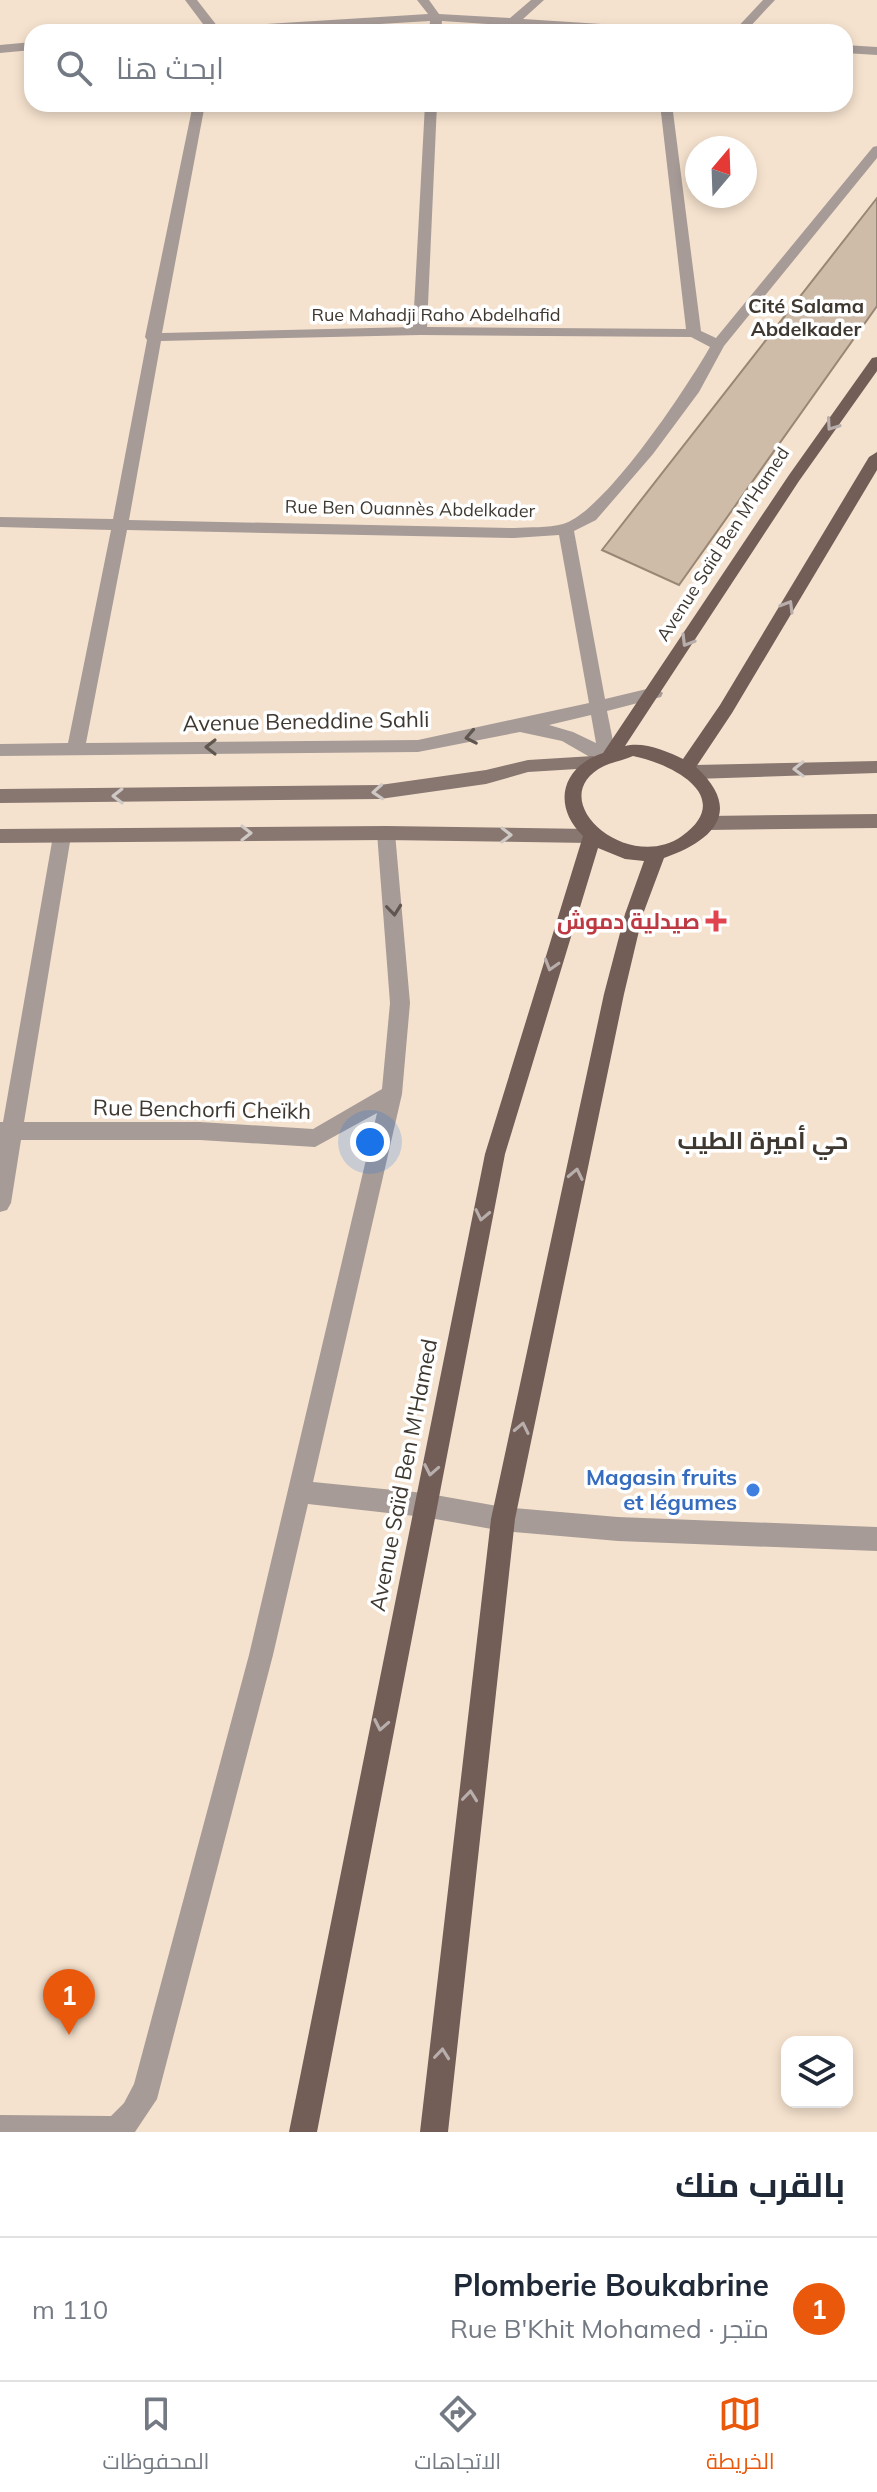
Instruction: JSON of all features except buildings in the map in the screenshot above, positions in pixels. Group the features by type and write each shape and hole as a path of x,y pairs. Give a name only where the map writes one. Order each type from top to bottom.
{"main road":[{"name":"Avenue Saïd Ben M'Hamed","path":"603,757 655,693 716,596 877,361"},
{"path":"691,770 877,457"},
{"path":"633,750 655,752 691,770 707,788 711,805 707,823 696,838 677,849 656,854 622,851 591,837 572,806 572,789 603,757 633,750"},
{"name":"Avenue Saïd Ben M'Hamed","path":"303,2132 495,1154 591,837"},
{"path":"434,2132 503,1519 614,994 634,914 656,854"}],"street":[{"path":"191,0 209,24"},
{"path":"423,0 436,17 436,24"},
{"path":"515,20 538,0"},
{"path":"746,24 769,0"},
{"path":"325,24 436,17 562,24"},
{"path":"0,49 24,47"},
{"path":"853,50 877,51"},
{"path":"76,748 123,524 152,337 197,112"},
{"path":"420,331 431,112"},
{"path":"667,112 694,333"},
{"name":"Rue Ben Ouannès Abdelkader","path":"0,522 514,533 566,529 590,516 648,451 692,392 718,345 877,150"},
{"name":"Rue Mahadji Raho Abdelhafid","path":"152,337 420,331 694,333 718,345"},
{"path":"566,529 603,757"},
{"name":"Avenue Beneddine Sahli","path":"0,750 418,746 517,727 596,705 655,693"},
{"path":"517,727 555,732 588,744 603,757"},
{"path":"0,796 380,792 486,777 528,766 603,757"},
{"path":"691,770 877,767"},
{"path":"707,823 877,821"},
{"path":"0,2129 117,2130 134,2113 155,2065 261,1655 392,1094 400,1003 386,833"},
{"path":"0,836 386,833 591,837"},
{"path":"0,1203 6,1131 62,836"},
{"name":"Rue Benchorfi Cheïkh","path":"6,1131 200,1131 315,1138 392,1094"},
{"path":"299,1492 424,1505 503,1519 618,1529 877,1539"}],"place":[{"name":"صيدلية دموش","path":"716,921"},
{"name":"Magasin fruits et légumes","path":"753,1490"},
{"name":"Plomberie Boukabrine","path":"69,2035"}],"district":[{"name":"Cité Salama Abdelkader","path":"806,318"},
{"name":"حي أميرة الطيب","path":"763,1141"}]}
